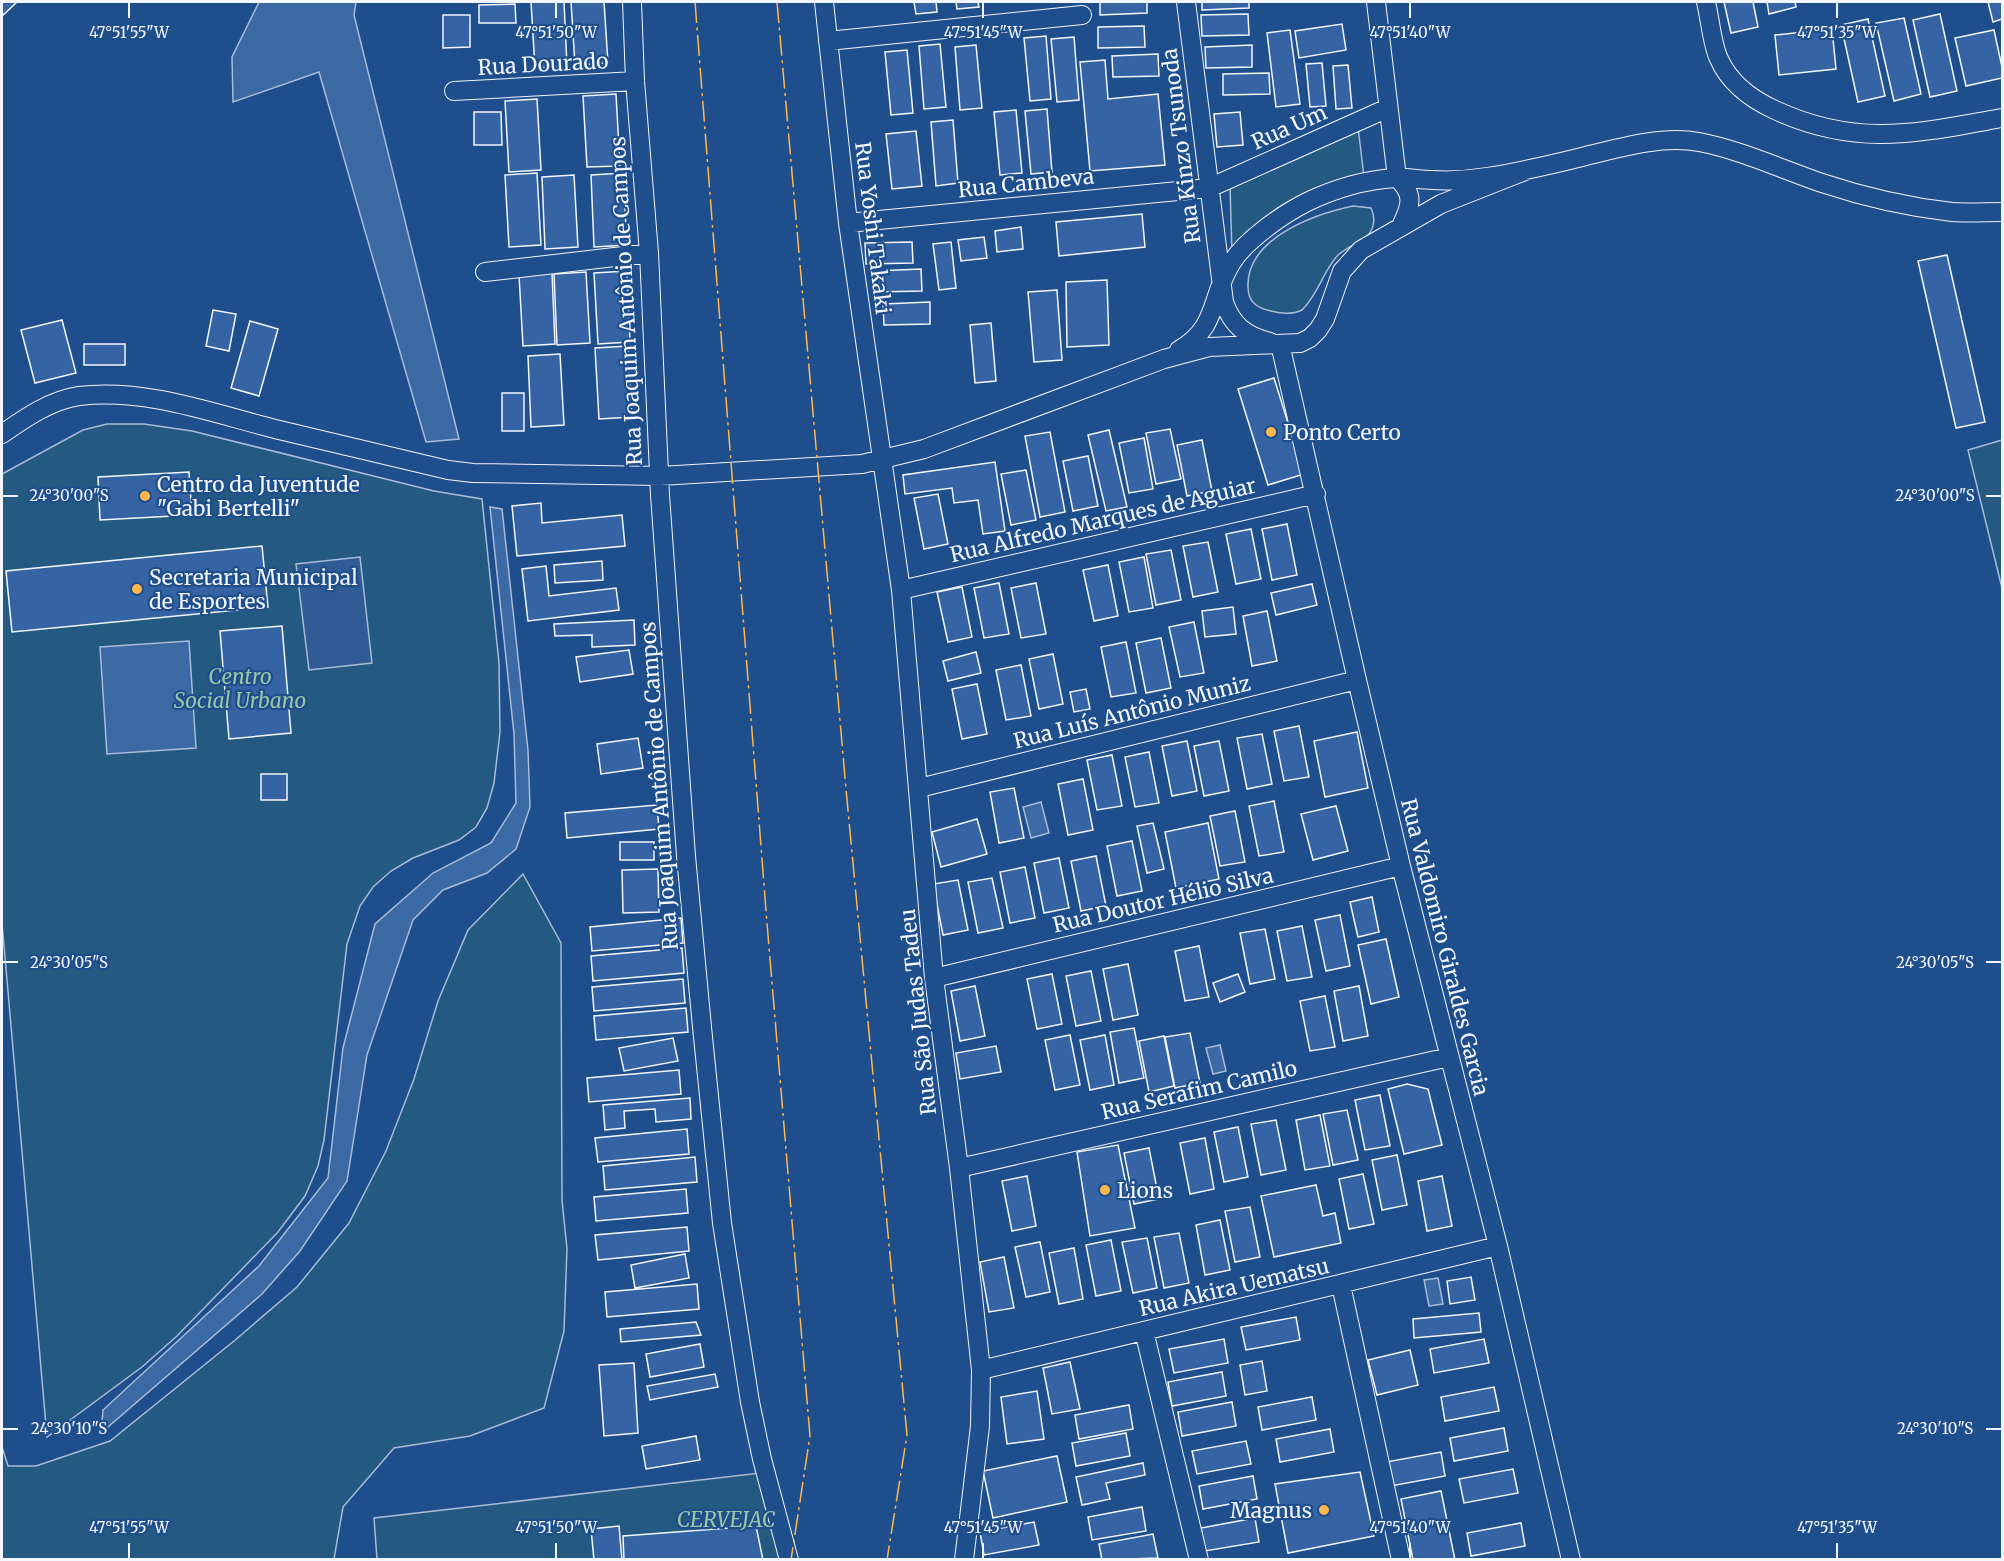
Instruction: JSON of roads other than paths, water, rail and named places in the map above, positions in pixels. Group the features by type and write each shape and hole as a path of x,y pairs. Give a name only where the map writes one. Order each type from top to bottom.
{"street":[{"name":"Rua Joaquim Antônio de Campos","path":"632,2 635,81 649,253 660,476 686,856 722,1223 754,1429 789,1560"},
{"name":"Rua Yoshi Takaki","path":"825,2 848,223 882,460"},
{"name":"Rua Kinzo Tsunoda","path":"1186,2 1224,302 1229,318 1238,328 1262,340 1280,344"},
{"path":"1376,2 1397,178 1405,185 1410,199 1407,215 1401,226"},
{"path":"1706,2 1718,58 1732,80 1754,100 1793,118 1834,131 1877,135 1913,134 2002,118"},
{"path":"828,41 1083,15"},
{"name":"Rua Dourado","path":"454,91 635,81"},
{"name":"Rua Um","path":"1209,188 1388,108"},
{"path":"1164,359 1192,343 1201,333 1215,306 1233,260 1242,250 1255,238 1305,203 1345,187 1397,178 1462,180 1533,169 1639,143 1697,141 1823,183 1892,202 1954,212 2002,212"},
{"path":"2,434 57,402 76,396 121,395 181,404 448,470 506,475 660,476 842,466 882,460 924,449 1164,359 1209,347 1300,343 1310,338 1325,319 1342,271 1372,242 1458,196 1533,169"},
{"name":"Rua Cambeva","path":"848,223 1209,188"},
{"path":"485,272 649,253"},
{"name":"Rua Valdomiro Giraldes Garcia","path":"1280,344 1401,866 1498,1246 1571,1560"},
{"name":"Rua São Judas Tadeu","path":"882,460 901,590 934,978 959,1168 981,1370 980,1426 964,1560"},
{"name":"Rua Alfredo Marques de Aguiar","path":"901,590 1316,494"},
{"name":"Rua Luís Antônio Muniz","path":"919,788 1357,680"},
{"name":"Rua Doutor Hélio Silva","path":"934,978 1401,866"},
{"name":"Rua Serafim Camilo","path":"959,1168 1449,1057"},
{"name":"Rua Akira Uematsu","path":"981,1370 1498,1246"},
{"path":"1341,1285 1401,1560"},
{"path":"1144,1331 1199,1560"}],"place":[{"name":"Ponto Certo","path":"1271,432"},
{"name":"Centro da Juventude \"Gabi Bertelli\"","path":"145,496"},
{"name":"Secretaria Municipal de Esportes","path":"137,589"},
{"name":"Lions","path":"1105,1190"},
{"name":"Magnus","path":"1324,1510"}],"park label":[{"name":"Centro Social Urbano","path":"240,688"},
{"name":"CERVEJAC","path":"726,1519"}]}
